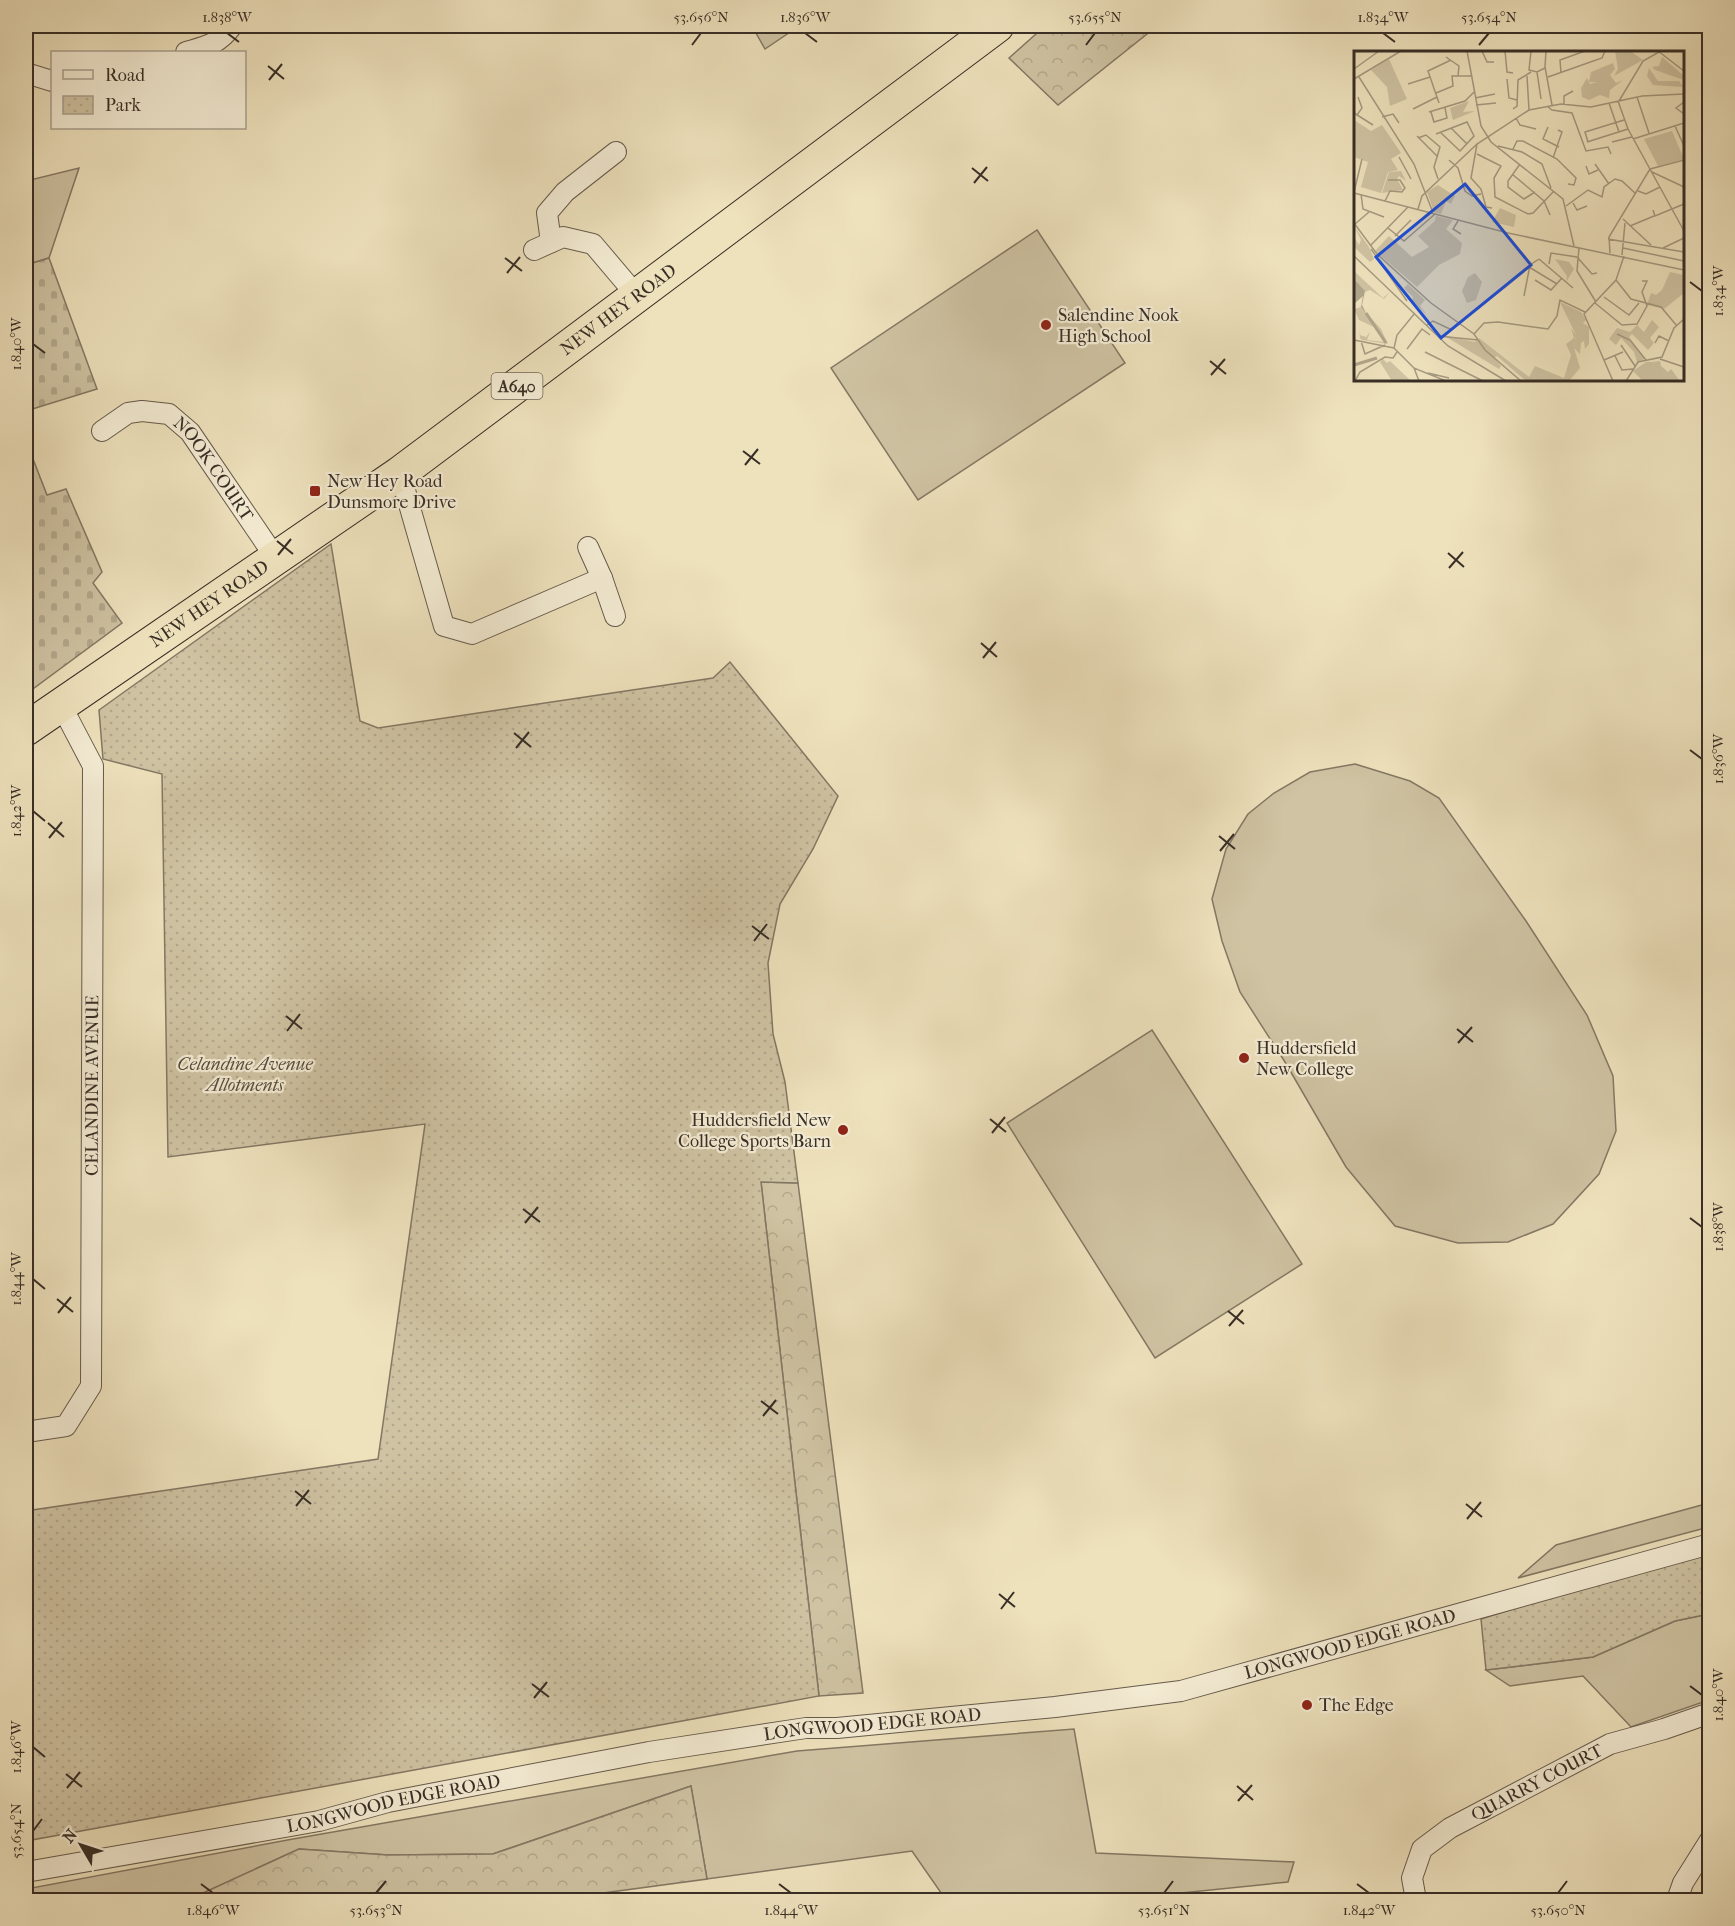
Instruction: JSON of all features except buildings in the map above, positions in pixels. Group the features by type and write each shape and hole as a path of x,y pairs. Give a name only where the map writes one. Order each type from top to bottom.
{"highway":[{"name":"NEW HEY ROAD","path":"26,729 400,473 997,26"}],"street":[{"path":"190,51 208,46 223,38 232,26"},
{"path":"26,73 51,81"},
{"path":"616,152 565,192 547,213 543,246 563,237 593,244 637,296"},
{"name":"NOOK COURT","path":"102,431 128,413 142,411 169,414 190,432 275,557"},
{"path":"400,473 444,626 472,634 603,578"},
{"path":"588,547 603,578 615,616"},
{"name":"CELANDINE AVENUE","path":"26,1432 66,1426 91,1386 93,765 61,705"},
{"name":"LONGWOOD EDGE ROAD","path":"26,1872 319,1821 388,1802 660,1750 806,1728 837,1728 1044,1708 1181,1691 1710,1544"},
{"name":"QUARRY COURT","path":"1416,1900 1412,1878 1422,1849 1450,1828 1610,1744 1710,1713"},
{"path":"1677,1900 1683,1883 1710,1840"}],"green space":[{"path":"752,26 799,26 765,49"},
{"path":"1045,26 1157,26 1058,105 1009,58"},
{"path":"79,168 49,258 26,265 26,181"},
{"path":"1037,230 1125,363 918,500 831,368"},
{"path":"49,258 97,389 26,411 26,265"},
{"path":"26,441 47,495 66,489 102,572 93,583 122,623 26,694"},
{"name":"Celandine Avenue Allotments","path":"331,544 360,721 378,728 713,678 730,662 838,796 813,849 780,904 768,963 773,1034 785,1082 798,1183 761,1182 819,1696 26,1841 26,1511 378,1459 425,1124 168,1157 162,774 103,759 99,710"},
{"path":"1355,764 1410,781 1439,798 1526,921 1587,1015 1613,1076 1616,1131 1599,1174 1553,1224 1508,1242 1458,1243 1395,1226 1346,1167 1285,1062 1240,992 1222,941 1212,899 1226,849 1248,814 1274,793 1310,772"},
{"path":"1152,1030 1302,1264 1155,1358 1007,1123"},
{"path":"761,1182 798,1183 863,1693 819,1696"},
{"path":"1709,1503 1709,1527 1518,1578 1556,1545"},
{"path":"1709,1553 1709,1614 1675,1621 1593,1657 1486,1670 1481,1619 1567,1592"},
{"path":"1709,1614 1709,1700 1631,1727 1583,1676 1510,1686 1486,1670 1593,1657 1675,1621"},
{"path":"1074,1729 1096,1853 1294,1862 1288,1882 1112,1900 946,1900 912,1851 707,1879 691,1786 493,1854 388,1855 299,1849 188,1900 26,1900 26,1889 293,1839 797,1751"},
{"path":"691,1786 707,1879 551,1900 188,1900 299,1849 388,1855 493,1854"}],"place":[{"name":"Salendine Nook High School","path":"1046,325"},
{"name":"New Hey Road Dunsmore Drive","path":"315,491"},
{"name":"Huddersfield New College","path":"1244,1058"},
{"name":"Huddersfield New College Sports Barn","path":"843,1130"},
{"name":"The Edge","path":"1307,1705"}]}
